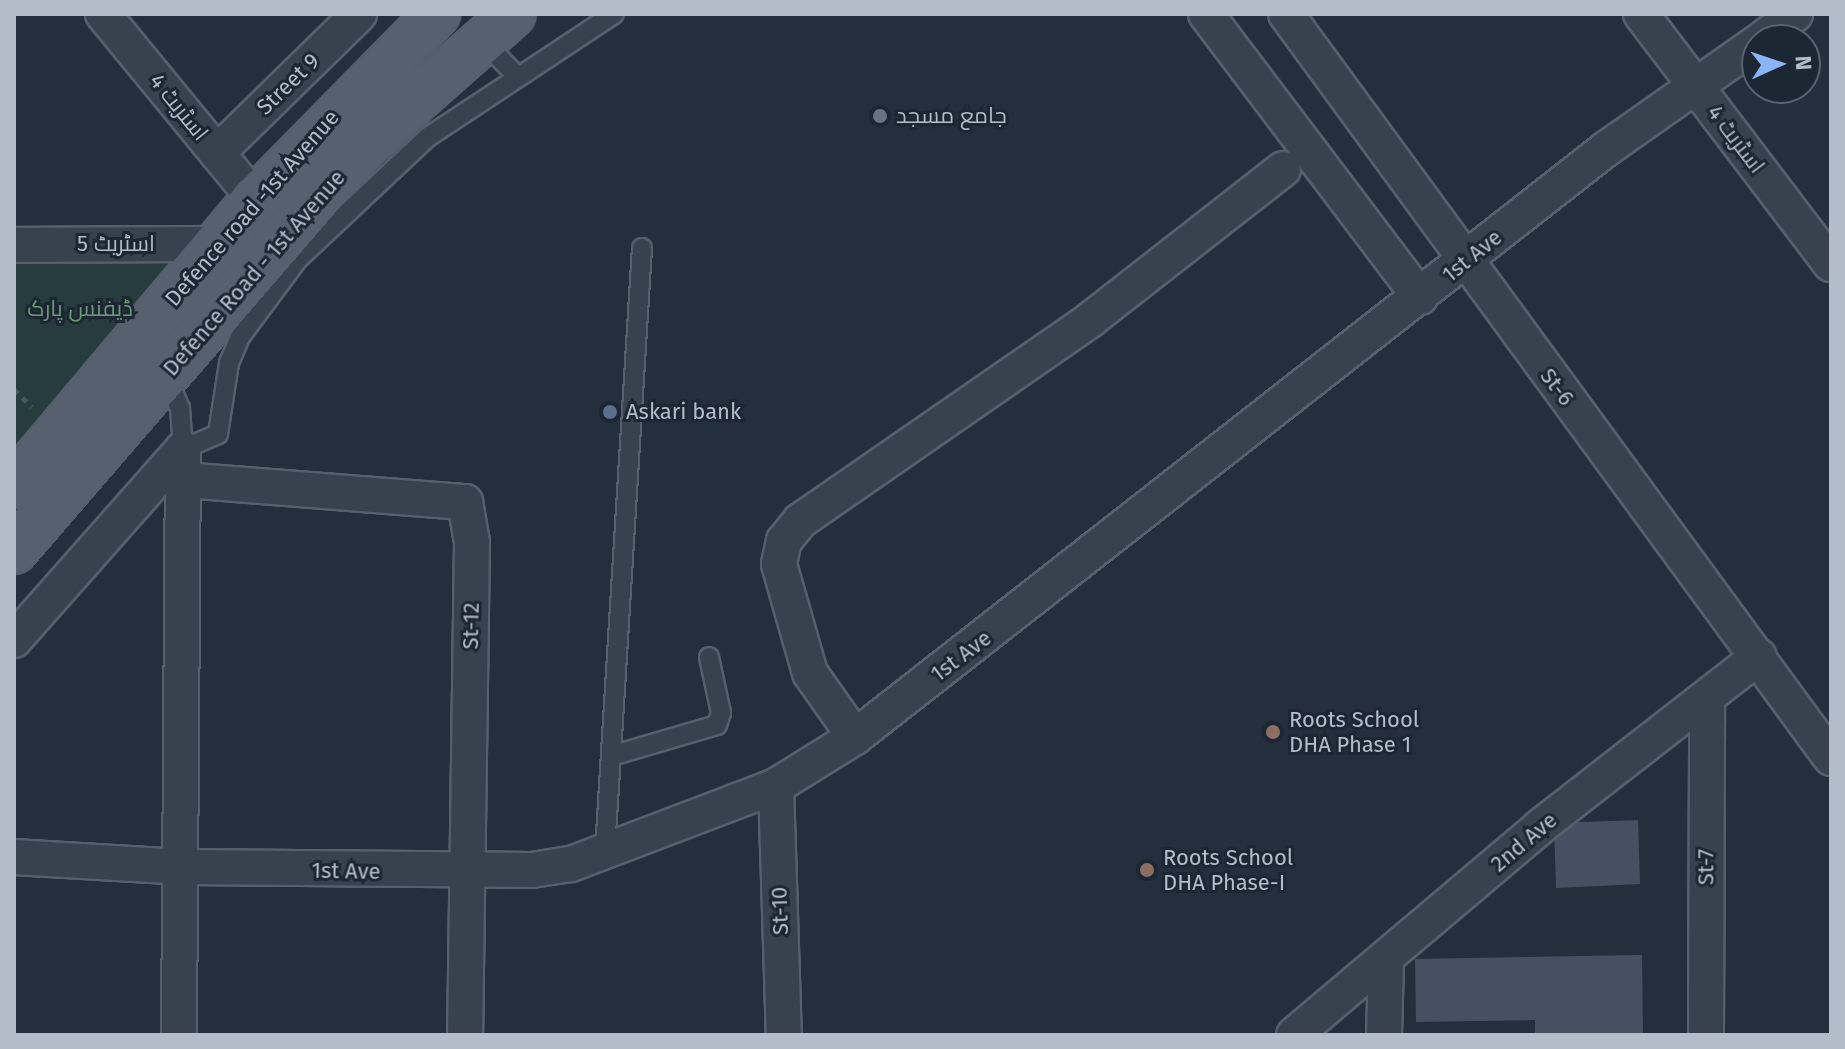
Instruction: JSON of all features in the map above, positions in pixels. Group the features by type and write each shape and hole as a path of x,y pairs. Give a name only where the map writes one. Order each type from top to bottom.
{"main road":[{"name":"Defence road -1st Avenue","path":"14,485 255,199 437,14"},
{"name":"Defence Road - 1st Avenue","path":"14,551 361,149 497,26"}],"street":[{"name":"اسٹریٹ 4","path":"103,14 255,199"},
{"name":"Street 9","path":"217,153 359,14"},
{"path":"1206,14 1420,297"},
{"name":"St-6","path":"1286,14 1464,262 1759,656 1831,758"},
{"name":"اسٹریٹ 4","path":"1641,14 1831,264"},
{"name":"1st Ave","path":"14,857 181,867 468,873 558,866 776,786 855,737 1606,149 1741,54"},
{"path":"855,737 810,673 779,564 784,541 800,521 1090,320 1283,169"},
{"name":"اسٹریٹ 5","path":"14,245 219,244"},
{"path":"14,640 183,464"},
{"path":"179,1035 183,464"},
{"name":"St-12","path":"183,464 465,502 472,542 465,1035"},
{"name":"2nd Ave","path":"1294,1035 1386,962 1541,826 1759,656"},
{"name":"St-7","path":"1706,1035 1707,698"},
{"name":"St-10","path":"776,786 784,1035"},
{"path":"1384,1035 1386,962"}],"lane":[{"path":"183,464 218,434 229,363 240,337 298,259 428,137 614,14"},
{"path":"497,26 518,77"},
{"path":"605,851 642,248"},
{"path":"165,375 180,408 183,464"},
{"path":"611,756 717,725 721,713 709,657"}],"green space":[{"name":"ڈیفنس پارک","path":"219,244 14,485 14,245"}],"building":[{"path":"1638,820 1640,884 1556,888 1554,823"},
{"path":"1642,955 1643,1035 1535,1035 1535,1020 1416,1022 1415,959"}],"place":[{"name":"جامع مسجد","path":"880,116"},
{"name":"Askari bank","path":"610,412"},
{"name":"Roots School DHA Phase 1","path":"1273,732"},
{"name":"Roots School DHA Phase-I","path":"1147,870"}]}
